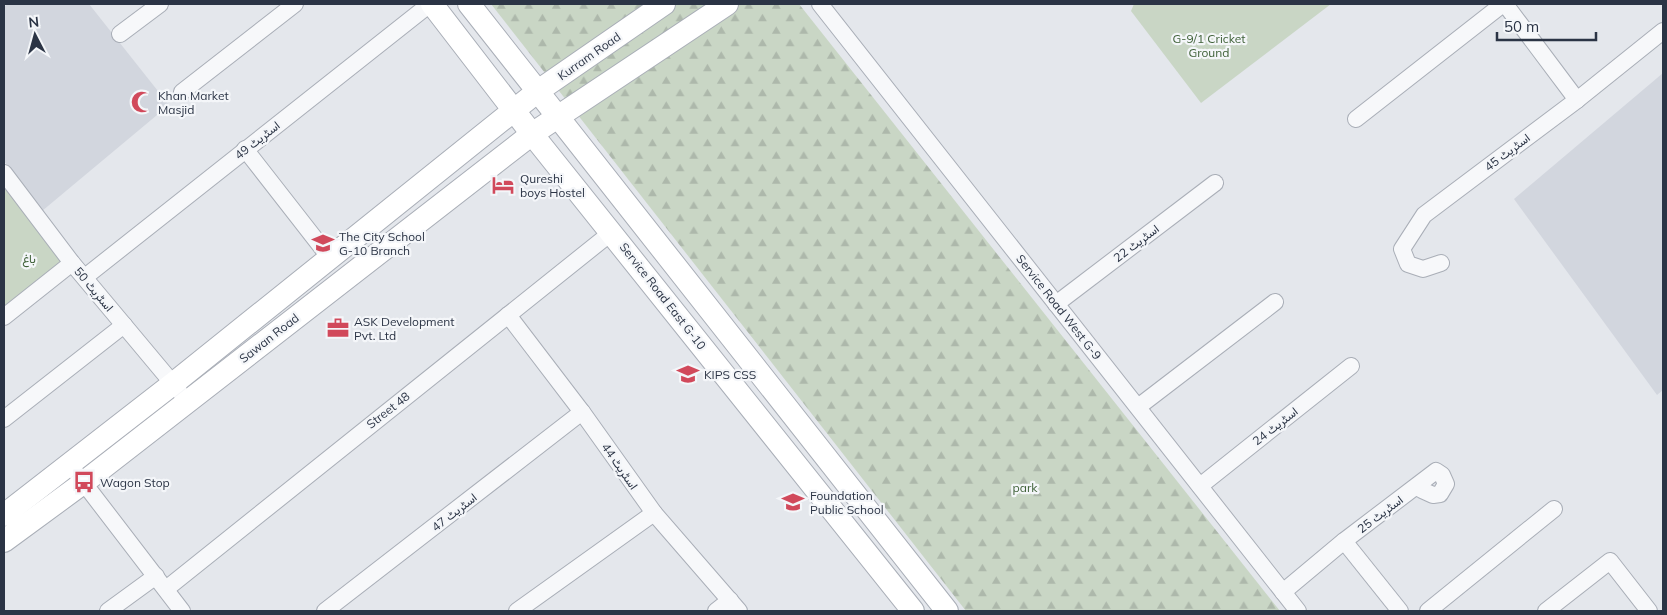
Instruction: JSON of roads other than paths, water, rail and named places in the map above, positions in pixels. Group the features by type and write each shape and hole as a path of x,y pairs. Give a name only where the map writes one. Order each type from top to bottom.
{"main road":[{"name":"Service Road East G-10","path":"431,4 532,134 913,611"},
{"path":"469,4 947,611"},
{"name":"Kurram Road","path":"515,110 538,91 664,4"},
{"name":"Sawan Road","path":"4,541 83,483 532,134 727,4"},
{"name":"Sawan Road","path":"4,515 174,383 515,110"}],"street":[{"path":"120,34 160,4"},
{"path":"182,92 295,4"},
{"name":"اسٹریٹ 49","path":"85,277 431,4"},
{"name":"Service Road West G-9","path":"820,4 1298,611"},
{"path":"1356,119 1504,4 1577,100"},
{"name":"اسٹریٹ 45","path":"1441,263 1423,269 1408,264 1402,249 1424,215 1577,100 1663,31"},
{"path":"245,149 330,258"},
{"name":"اسٹریٹ 50","path":"4,173 72,263 174,383 186,402"},
{"name":"اسٹریٹ 22","path":"1056,304 1215,183"},
{"name":"Street 48","path":"108,611 161,582 508,315 612,232"},
{"path":"4,317 72,263"},
{"path":"1138,407 1275,302"},
{"name":"اسٹریٹ 44","path":"508,315 582,412 654,513 735,606"},
{"path":"4,419 124,325"},
{"name":"اسٹریٹ 24","path":"1200,486 1351,366"},
{"name":"اسٹریٹ 47","path":"325,611 582,412"},
{"path":"69,464 182,611"},
{"name":"اسٹریٹ 25","path":"1283,592 1436,471 1442,476 1446,484 1440,494 1433,495 1422,490 1420,486"},
{"path":"1428,611 1554,509"},
{"path":"517,611 654,513"},
{"path":"1344,542 1400,611"},
{"path":"1546,611 1610,561 1649,611"},
{"path":"716,611 735,606"}],"place":[{"name":"Khan Market Masjid","path":"142,102"},
{"name":"Qureshi boys Hostel","path":"503,185"},
{"name":"The City School G-10 Branch","path":"323,243"},
{"name":"ASK Development Pvt. Ltd","path":"338,328"},
{"name":"KIPS CSS","path":"688,374"},
{"name":"Wagon Stop","path":"84,482"},
{"name":"Foundation Public School","path":"793,502"}],"park label":[{"name":"G-9/1 Cricket Ground","path":"1209,45"},
{"name":"باغ","path":"29,258"},
{"name":"park","path":"1025,487"}]}
